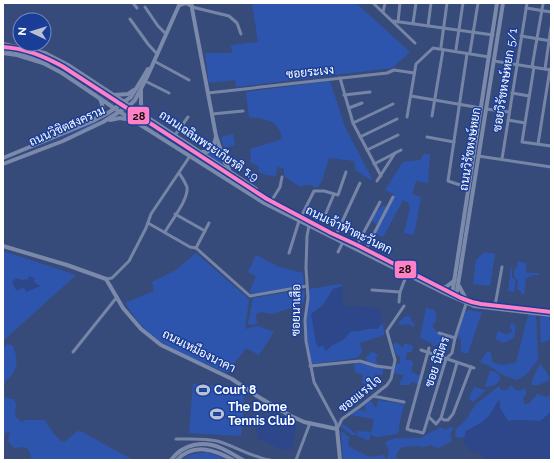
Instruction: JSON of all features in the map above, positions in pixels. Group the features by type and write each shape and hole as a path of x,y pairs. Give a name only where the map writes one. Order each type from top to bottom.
{"main road":[{"path":"179,4 186,3 192,5 216,136 225,164 233,174"},
{"name":"ถนนวิรัชหงษ์หยก","path":"454,296 458,286 469,188 486,109 494,60 497,3"},
{"name":"ถนนวิรัชหงษ์หยก","path":"454,296 455,280 478,156 481,108 489,58 493,35 503,3"},
{"name":"ถนนวิชิตสงคราม","path":"3,158 93,121 131,97 145,81 179,4"},
{"path":"3,47 42,58 92,89 94,82"},
{"name":"ถนนเฉลิมพระเกียรติ ร.9","path":"3,47 45,53 68,65 202,152 274,204"},
{"name":"ถนนเฉลิมพระเกียรติ ร.9","path":"3,53 17,55 43,63 87,85 92,93 120,112 264,203 274,204"},
{"name":"ถนนวิชิตสงคราม","path":"3,164 63,140 102,122 130,106 156,57"},
{"path":"114,95 128,94 140,88 142,110 149,118"},
{"path":"92,93 101,99 103,107 93,121"},
{"path":"99,118 102,122 120,118 137,122"},
{"path":"150,130 147,128 148,123 151,120 155,121"},
{"path":"161,131 274,204"},
{"path":"202,152 207,152 213,148 216,136"},
{"name":"ถนนเจ้าฟ้าตะวันตก","path":"274,204 300,219 366,249 439,286 454,296"},
{"name":"ถนนเจ้าฟ้าตะวันตก","path":"300,219 309,226 407,274 482,308 551,313"},
{"path":"3,246 67,265 106,279"},
{"name":"ถนนเหมืองนาคา","path":"106,279 117,297 141,329 161,345 232,378 257,396 290,415 310,423 337,429"},
{"path":"439,286 446,287 455,280"},
{"path":"458,286 466,302"},
{"name":"ถนนเจ้าฟ้าตะวันตก","path":"466,302 551,313"},
{"name":"ซอยนาเสือ","path":"337,429 340,460"},
{"path":"172,460 175,455 183,449 199,444 209,444 220,447 243,460"},
{"path":"178,460 184,454 198,449 220,453 233,460"}],"street":[{"path":"133,3 137,8"},
{"path":"373,3 415,43"},
{"path":"383,12 385,3"},
{"path":"398,22 400,3"},
{"path":"413,23 416,3"},
{"path":"428,26 431,3"},
{"path":"432,116 447,3"},
{"path":"456,49 463,3"},
{"path":"469,188 448,181 458,105 478,3"},
{"name":"ซอยวิรัชหงษ์หยก 5/1","path":"502,159 526,3"},
{"path":"543,4 522,142 551,146"},
{"path":"192,5 229,16 237,23 241,34"},
{"path":"145,6 158,26 166,34"},
{"path":"526,8 551,12"},
{"path":"130,19 156,57 189,80"},
{"path":"393,21 493,35"},
{"path":"544,69 550,41 551,27"},
{"path":"521,36 550,41"},
{"path":"407,117 416,64 433,48 442,48 489,58"},
{"path":"494,60 551,70 538,144"},
{"name":"ซอยระเงง","path":"208,93 340,78 394,70 414,72"},
{"path":"340,78 353,123 381,176"},
{"path":"145,81 169,93"},
{"path":"344,95 370,92"},
{"path":"512,93 529,96"},
{"path":"411,96 481,108"},
{"path":"349,108 362,103"},
{"path":"353,123 393,104"},
{"path":"486,109 509,112"},
{"path":"212,114 243,111"},
{"path":"175,135 188,117"},
{"path":"360,137 397,119"},
{"path":"508,120 525,123"},
{"path":"367,150 398,134"},
{"path":"427,137 454,142"},
{"path":"374,164 401,150"},
{"path":"378,181 395,153"},
{"path":"106,279 112,278 129,261 151,214 190,156"},
{"path":"478,156 551,167"},
{"path":"289,253 300,219 314,191 324,191 338,195 346,172"},
{"path":"165,232 185,199 187,188 179,173"},
{"path":"274,204 282,177"},
{"path":"336,235 360,183"},
{"path":"326,213 334,194"},
{"path":"366,249 393,197"},
{"path":"357,245 380,202"},
{"path":"175,214 205,231"},
{"path":"148,223 190,247 196,248 250,296 307,286"},
{"path":"196,248 209,223"},
{"name":"ซอยนาเสือ","path":"309,226 307,236 306,268 308,298 305,320 306,341 314,382 336,423 337,429"},
{"path":"338,252 342,242"},
{"path":"495,306 502,267"},
{"path":"399,302 400,292 407,274"},
{"path":"372,290 400,292"},
{"path":"73,352 117,297"},
{"name":"ซอย นิมิตร","path":"428,352 407,429 414,431 424,432 446,359 452,353 466,302"},
{"name":"ซอยแรงใจ","path":"337,429 342,419 387,385 391,378 395,360 387,331 404,306"},
{"path":"439,333 455,338"},
{"path":"428,352 429,348"},
{"path":"421,350 472,368 453,414 448,420 441,418"},
{"path":"310,366 360,361 376,366 392,368"},
{"path":"429,417 436,424 441,418 457,363"},
{"path":"373,396 404,402"},
{"path":"296,460 310,423"},
{"path":"176,439 204,439 216,441 270,460"}],"shaded area":[{"path":"252,3 356,3 410,52 392,68 236,87 235,80 209,83 205,53 232,53 231,45 258,42"},
{"path":"330,81 345,127 372,179 371,180 356,171 354,161 329,158 322,181 317,188 308,185 300,187 284,176 284,168 277,167 276,176 266,175 259,172 258,166 250,162 250,149 282,139 281,133 275,124 266,120 249,117 246,92"},
{"path":"96,122 97,123 3,161"},
{"path":"233,134 235,145 224,148 221,137"},
{"path":"218,144 222,164 207,154 213,151"},
{"path":"424,154 430,154 429,183 416,181 412,194 421,197 414,235 404,233 410,209 408,202 403,200 383,237 375,234 394,194 385,190 403,162 420,160"},
{"path":"383,205 387,207 378,225 372,221 376,210 379,210"},
{"path":"3,251 76,275 3,341"},
{"path":"484,252 495,254 490,286 473,284 476,260"},
{"path":"196,253 249,299 245,329 258,326 274,332 259,355 246,348 227,373 186,355 157,339 142,326 125,303 154,291 152,282 176,270"},
{"path":"256,255 279,267 303,273 304,285 251,294 250,291 256,276 248,272"},
{"path":"518,261 526,263 526,273 539,273 539,275 533,275 526,278 524,295 521,294 521,291 517,290 518,280 514,277 514,269 517,268"},
{"path":"511,268 512,278 516,280 514,292 508,291"},
{"path":"29,276 35,278 35,283 41,286 26,292 25,289 21,288 16,290 12,282 16,278 22,280 28,279"},
{"path":"341,284 343,286 333,289 323,305 311,314 326,351 331,346 343,340 351,331 371,328 377,329 383,322 384,335 360,343 362,352 357,358 312,364 310,361 306,329 309,289"},
{"path":"343,286 343,306 370,307 380,310 383,322 377,329 371,328 351,331 343,340 331,346 326,351 323,346 318,347 316,343 311,314 323,305 333,289"},
{"path":"305,291 303,304 272,314 261,312 256,314 257,324 248,324 253,298"},
{"path":"426,308 434,310 436,313 436,320 432,326 438,333 445,336 443,344 433,346 431,343 420,338"},
{"path":"468,310 482,312 468,353 463,353 461,351 461,339 457,337 465,312"},
{"path":"528,315 536,315 538,360 527,374 517,380 501,374 488,365 480,362 488,351 491,353 492,362 502,365 516,363"},
{"path":"407,316 411,317 411,321 415,324 413,327 409,324 398,324"},
{"path":"540,316 549,317 551,324 551,339 541,343"},
{"path":"512,323 516,326 514,338 503,343 495,339 498,331 505,334 511,333 512,330 510,325"},
{"path":"395,343 402,347 405,343 413,346 412,352 407,352 405,360 411,360 413,364 411,372 421,376 419,384 411,382 409,385 399,385 404,375 394,373 395,364 400,363 400,357 396,354 393,345"},
{"path":"7,344 12,345 14,349 16,356 16,368 6,381 4,393 5,398 14,399 16,404 15,417 23,423 24,420 45,420 52,432 62,442 66,441 77,431 82,432 133,460 30,460 31,456 28,449 24,447 14,448 8,441 10,434 9,432 5,433 3,443 3,356 4,347"},
{"path":"372,351 378,356 375,357 378,365 367,362 366,358"},
{"path":"354,362 383,368 383,375 375,374 374,379 369,378 367,385 362,383 363,375 355,372"},
{"path":"540,364 546,371 550,380 538,385 531,385 535,373"},
{"path":"490,371 498,374 500,379 494,385 487,387 485,386"},
{"name":"The Dome Tennis Club","path":"193,384 233,387 244,395 241,436 189,433"},
{"path":"511,385 515,390 519,391 524,388 526,390 526,394 523,398 524,404 529,404 537,394 547,397 551,394 551,412 540,421 508,421 500,408 499,399 490,415 478,425 466,431 465,437 460,438 455,436 456,429 465,421 476,404 499,386 501,390 507,390"},
{"path":"474,387 486,390 473,402 469,399"},
{"path":"499,398 500,408 508,421 540,421 551,412 551,460 486,460 478,452 471,451 463,442 466,431 487,418"},
{"path":"370,400 376,408 378,400 404,404 397,434 377,437 371,435 374,419 351,415 358,410 366,411 366,407 363,406"},
{"path":"278,415 296,424 293,449 283,450 258,439 256,429"},
{"path":"341,424 357,434 357,431 371,432 369,441 356,435 352,435 341,427"},
{"path":"440,427 446,430 450,427 453,428 450,435 452,441 438,448 430,445 423,447 402,447 396,455 398,460 386,460 389,453 385,442 398,438 422,438 426,434"},
{"path":"341,431 349,437 348,446 369,457 385,455 385,460 343,460"},
{"path":"207,452 229,460 182,460 189,455"}],"tunnel":[{"path":"86,84 160,132"}],"transit line":[{"name":"28","path":"3,47 34,53 62,66 267,199 461,298 481,304 551,312"}],"place":[{"name":"Court 8","path":"203,390"},
{"name":"The Dome Tennis Club","path":"217,414"}]}
